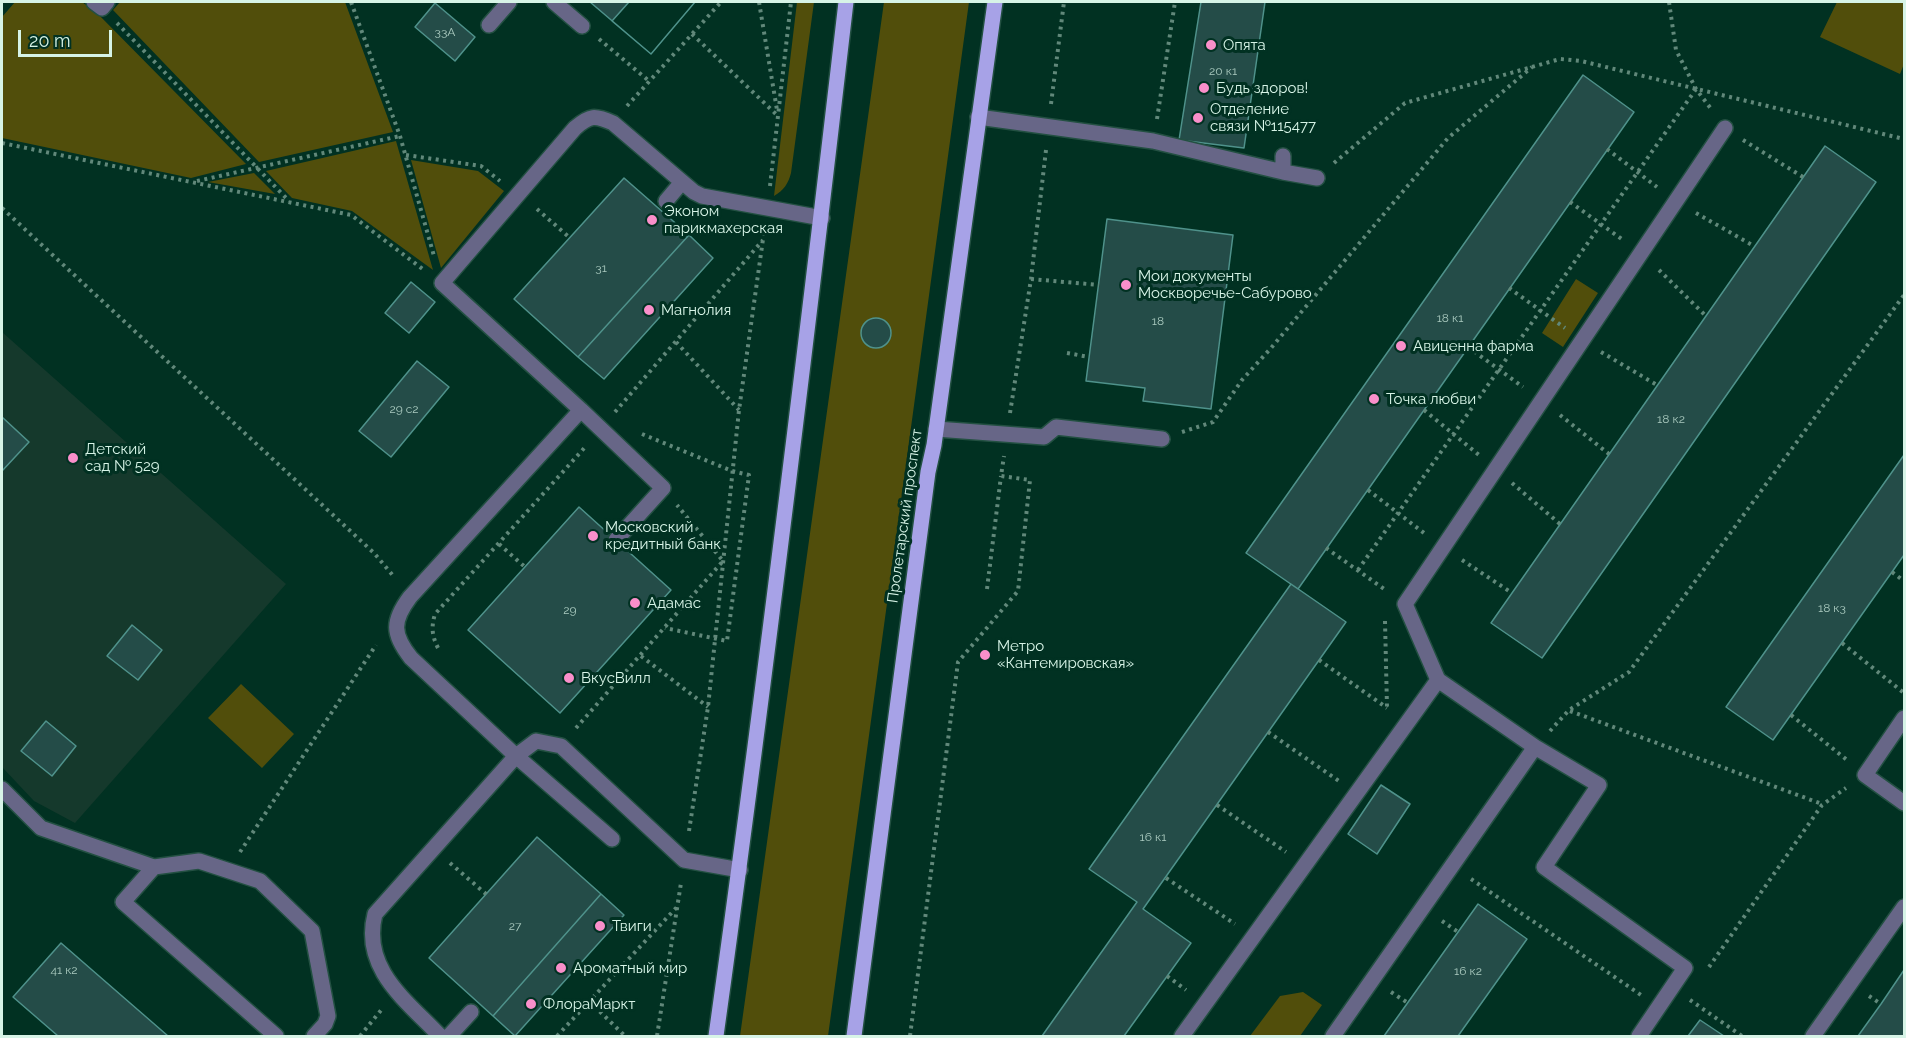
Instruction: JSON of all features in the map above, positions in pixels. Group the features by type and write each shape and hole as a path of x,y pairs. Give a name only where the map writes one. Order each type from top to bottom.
{"main road":[{"path":"716,1036 740,870 822,218 846,2"},
{"name":"Пролетарский проспект","path":"854,1036 928,472 936,429 995,2"}],"lane":[{"path":"489,25 509,2"},
{"path":"554,2 582,26"},
{"path":"616,540 663,488 442,283 585,119 598,117 613,123 694,192 702,196 822,218"},
{"path":"978,117 1153,141 1317,178"},
{"path":"1639,1036 1685,968 1544,867 1599,785 1535,747 1438,680 1405,604 1725,128"},
{"path":"1283,156 1283,172"},
{"path":"666,201 682,182"},
{"path":"580,410 410,597 397,619 396,631 400,645 411,658 516,756 612,839"},
{"path":"936,429 1044,437 1056,427 1162,439"},
{"path":"1182,1036 1438,680"},
{"path":"1905,718 1865,775 1905,803"},
{"path":"440,1036 397,991 379,967 371,930 375,914 516,756 536,741 561,746 684,860 740,870"},
{"path":"1333,1036 1535,747"},
{"path":"2,789 41,828 154,867 200,861 260,881 312,931 328,1016 325,1024 314,1036"},
{"path":"154,867 123,902 276,1036"},
{"path":"1813,1036 1905,907"},
{"path":"449,1036 471,1011"}],"path":[{"path":"351,2 406,154 442,283"},
{"path":"637,94 721,2"},
{"path":"759,2 778,117"},
{"path":"657,1036 708,707 739,410 764,239 790,2"},
{"path":"987,589 1001,476 1031,279 1064,2"},
{"path":"1153,141 1175,2"},
{"path":"1669,2 1676,50 1696,89 1725,128 1803,177"},
{"path":"101,4 291,203"},
{"path":"582,26 649,81"},
{"path":"692,34 778,117"},
{"path":"1317,178 1405,103 1560,59 1581,61 1905,139"},
{"path":"1162,439 1213,422 1242,380 1448,138 1535,65"},
{"path":"1358,570 1696,89"},
{"path":"193,182 400,136"},
{"path":"2,143 351,216 442,283"},
{"path":"406,154 482,166"},
{"path":"518,194 570,238"},
{"path":"531,218 546,201"},
{"path":"2,208 374,553 410,597"},
{"path":"440,652 434,639 432,625 435,614 601,429 764,239"},
{"path":"1031,279 1099,285"},
{"path":"1535,747 1569,710 1629,672 1905,295"},
{"path":"676,342 739,410"},
{"path":"1067,353 1089,357"},
{"path":"639,433 732,471 749,475 727,642 665,628"},
{"path":"910,1036 958,663 1018,591 1030,480 1001,476"},
{"path":"663,488 723,561"},
{"path":"477,524 525,567"},
{"path":"1326,548 1405,604"},
{"path":"561,746 723,561"},
{"path":"1892,572 1905,582"},
{"path":"1384,589 1384,601"},
{"path":"1385,613 1387,707"},
{"path":"228,870 379,640 396,631"},
{"path":"1842,643 1905,693"},
{"path":"641,656 708,707"},
{"path":"1319,660 1408,722"},
{"path":"1569,710 1822,804"},
{"path":"1708,970 1822,804 1865,775 1791,716"},
{"path":"1268,732 1357,793"},
{"path":"1217,805 1305,865"},
{"path":"434,849 486,894"},
{"path":"445,873 453,865"},
{"path":"1453,867 1658,1007"},
{"path":"1166,878 1254,936"},
{"path":"557,1036 678,906"},
{"path":"1672,988 1742,1036"},
{"path":"360,1036 397,991"},
{"path":"589,1002 625,1036"}],"shaded area":[{"path":"15,2 82,2 97,13 246,164 191,178 2,138 2,17"},
{"path":"120,2 345,2 393,132 259,162 113,10"},
{"path":"797,2 814,2 791,173 785,186 774,196"},
{"path":"884,2 969,2 828,1036 740,1036"},
{"path":"1837,2 1904,2 1904,64 1900,74 1820,37"},
{"path":"396,141 433,270 352,211 292,198 266,171"},
{"path":"411,160 478,171 504,191 441,268"},
{"path":"254,173 275,194 208,182"},
{"path":"1576,279 1598,293 1563,347 1542,333"},
{"name":"Детский сад № 529","path":"2,332 286,584 75,823 34,801 2,767"},
{"path":"241,684 294,734 262,768 208,718"},
{"path":"1303,992 1322,1005 1300,1036 1250,1036 1280,996"}],"building":[{"path":"590,2 695,2 651,54"},
{"path":"629,2 695,2 651,54 612,21"},
{"path":"1201,2 1265,2 1244,148 1179,140"},
{"path":"435,3 475,37 455,61 415,27"},
{"path":"1583,75 1634,112 1298,589 1246,553"},
{"path":"1825,146 1876,182 1542,658 1491,623"},
{"path":"624,178 689,235 578,357 514,299"},
{"path":"1107,219 1233,235 1211,409 1143,401 1145,388 1086,381"},
{"path":"689,235 713,258 604,379 578,357"},
{"path":"411,282 435,302 409,333 385,313"},
{"path":"876,318 886,323 891,333 886,343 876,348 866,343 861,333 866,323"},
{"path":"417,361 449,387 391,457 359,431"},
{"path":"2,417 29,442 2,471"},
{"path":"1904,455 1904,555 1773,740 1726,707"},
{"path":"579,507 671,590 560,713 468,630"},
{"path":"1291,584 1346,622 1143,909 1191,943 1124,1036 1042,1036 1137,902 1089,869"},
{"path":"132,625 162,650 138,680 107,656"},
{"path":"46,721 76,746 52,776 21,751"},
{"path":"1381,785 1410,804 1377,854 1348,834"},
{"path":"537,837 601,894 493,1016 429,958"},
{"path":"601,894 624,915 515,1036 493,1016"},
{"path":"1478,904 1527,939 1458,1036 1384,1036"},
{"path":"61,943 168,1036 58,1036 13,997"},
{"path":"1904,970 1904,1036 1858,1036 1881,1004"},
{"path":"1700,1020 1724,1036 1688,1036"}],"place":[{"name":"Опята","path":"1211,45"},
{"name":"Будь здоров!","path":"1204,88"},
{"name":"Отделение связи №115477","path":"1198,118"},
{"name":"Эконом парикмахерская","path":"652,220"},
{"name":"Мои документы Москворечье-Сабурово","path":"1126,285"},
{"name":"Магнолия","path":"649,310"},
{"name":"Авиценна фарма","path":"1401,346"},
{"name":"Точка любви","path":"1374,399"},
{"name":"Детский сад № 529","path":"73,458"},
{"name":"Московский кредитный банк","path":"593,536"},
{"name":"Адамас","path":"635,603"},
{"name":"Метро «Кантемировская»","path":"985,655"},
{"name":"ВкусВилл","path":"569,678"},
{"name":"Твиги","path":"600,926"},
{"name":"Ароматный мир","path":"561,968"},
{"name":"ФлораМаркт","path":"531,1004"}]}
